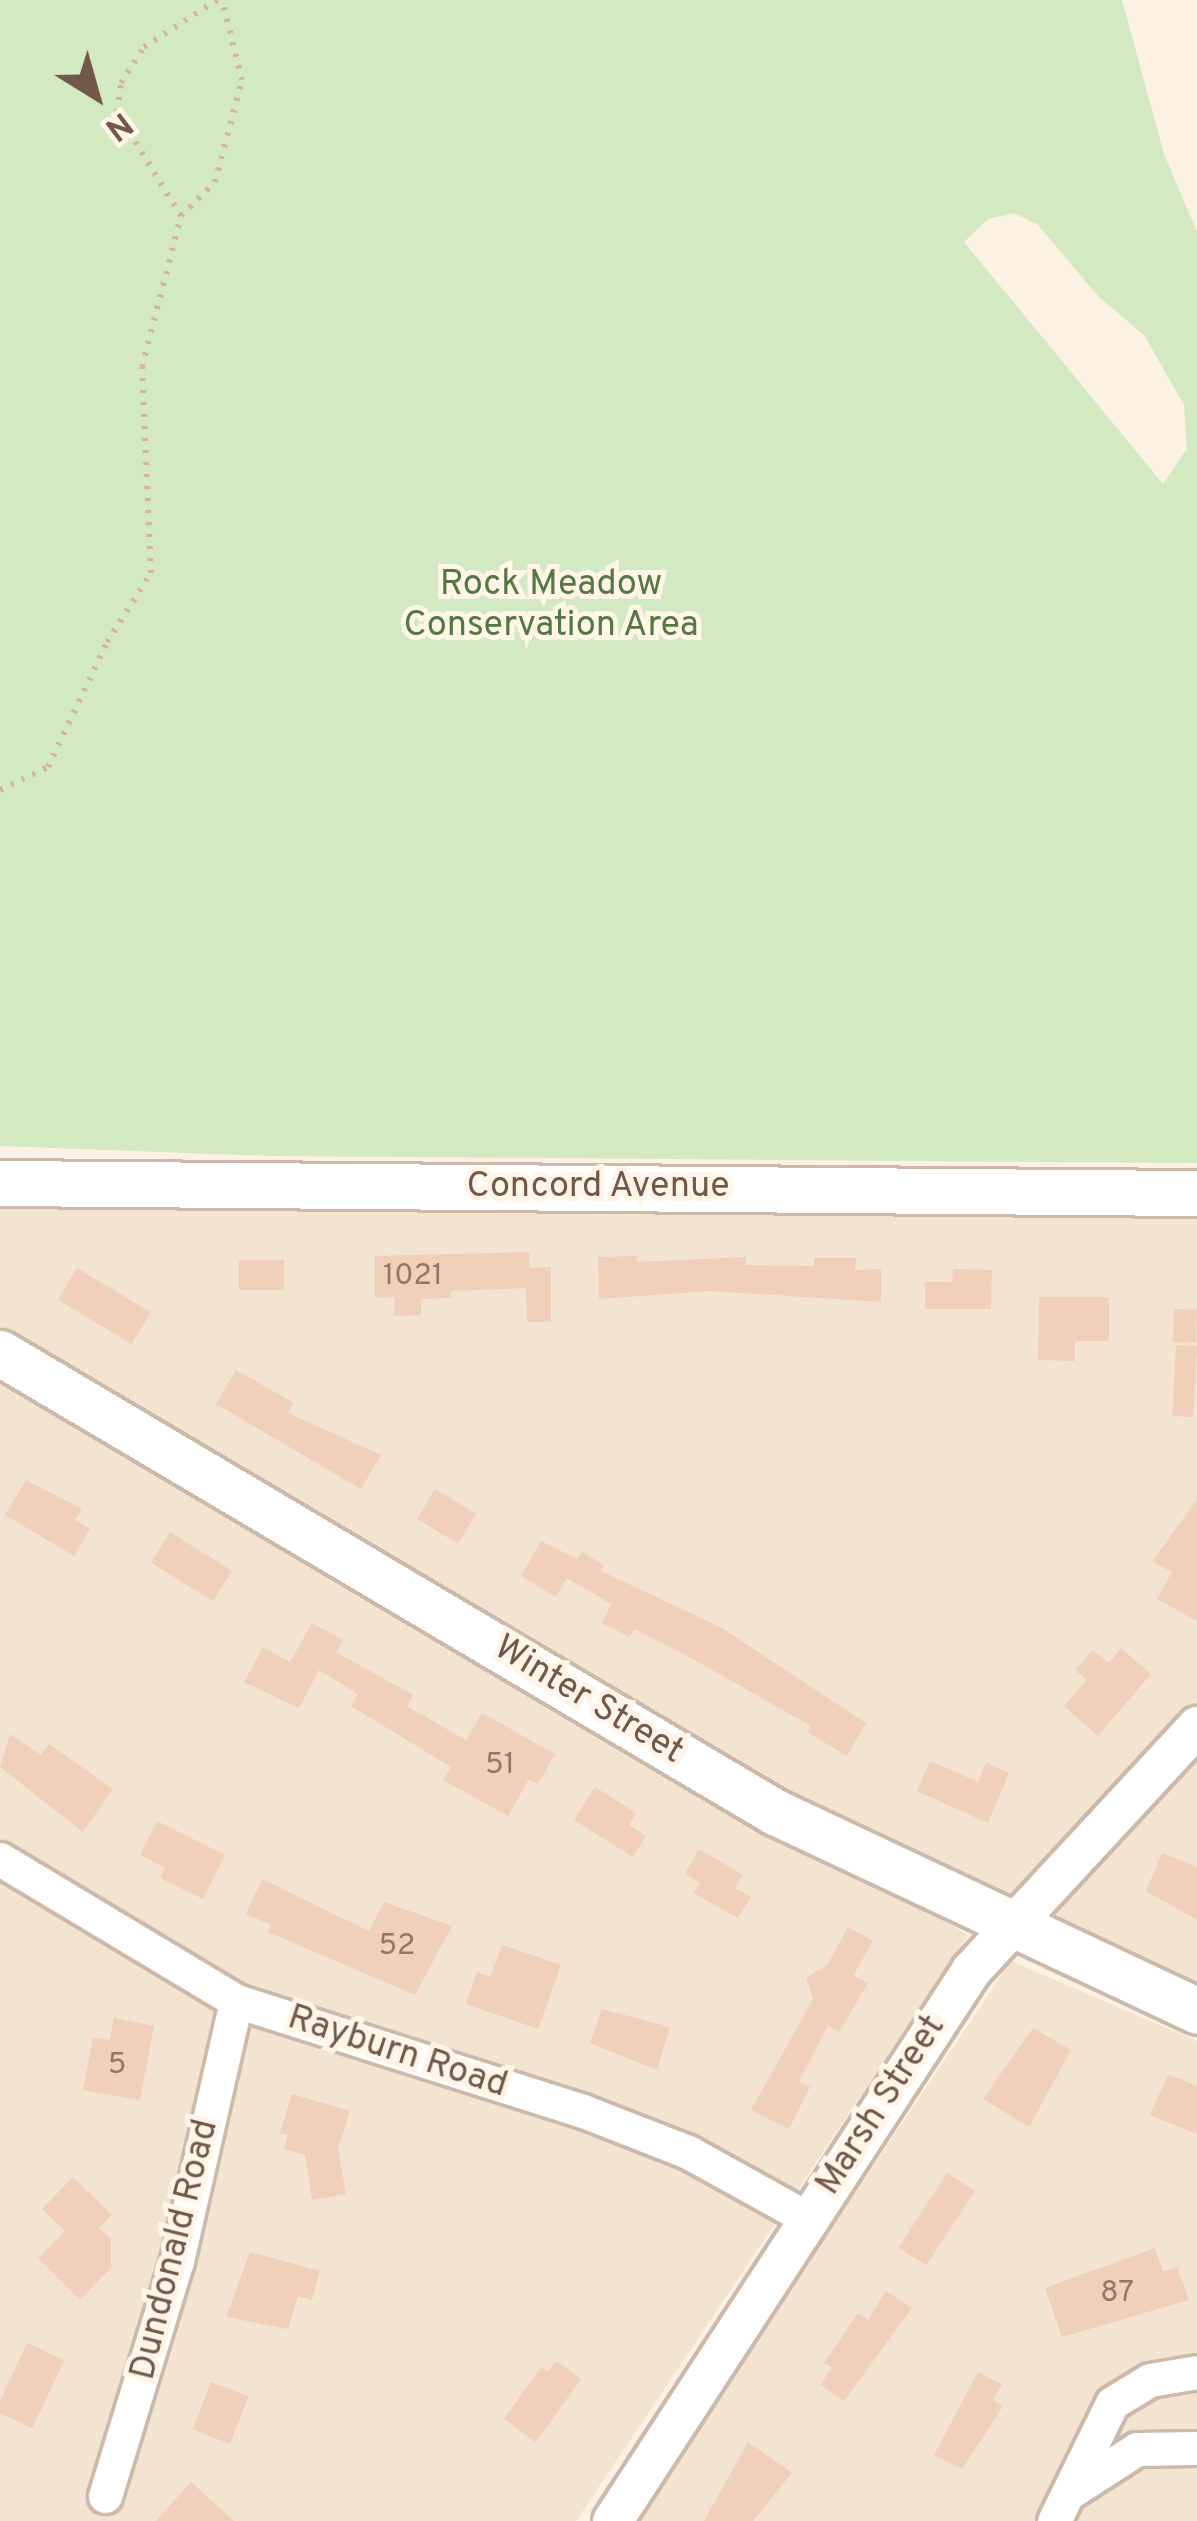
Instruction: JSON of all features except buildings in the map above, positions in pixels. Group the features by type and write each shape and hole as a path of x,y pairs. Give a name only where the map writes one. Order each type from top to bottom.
{"main road":[{"name":"Concord Avenue","path":"0,1183 1197,1193"},
{"name":"Winter Street","path":"0,1353 775,1812 1010,1928 1197,2012"}],"street":[{"name":"Marsh Street","path":"612,2521 971,1970 1197,1726"},
{"name":"Rayburn Road","path":"0,1858 236,2001 583,2111 688,2152 808,2219"},
{"name":"Dundonald Road","path":"105,2496 171,2283 236,2001"},
{"path":"1062,2506 1112,2403 1150,2380 1197,2372"},
{"path":"1062,2506 1137,2450 1197,2448"}],"path":[{"path":"0,790 48,767 107,642 151,573 142,367 181,216 215,182 242,80 220,0 144,47 121,83 117,112 125,132 181,216"}],"shaded area":[{"path":"0,1206 1197,1217 1197,1994 918,1867 0,1331"},
{"path":"0,1381 968,1935 576,2521 0,2521"},
{"path":"1011,1961 1197,2041 1197,2521 635,2521"}],"green space":[{"name":"Rock Meadow Conservation Area","path":"0,0 1122,0 1164,154 1197,232 1197,1163 271,1156 0,1146","holes":["1014,213 1038,225 1098,296 1144,335 1184,405 1187,449 1163,484 964,242 988,219"]}]}
